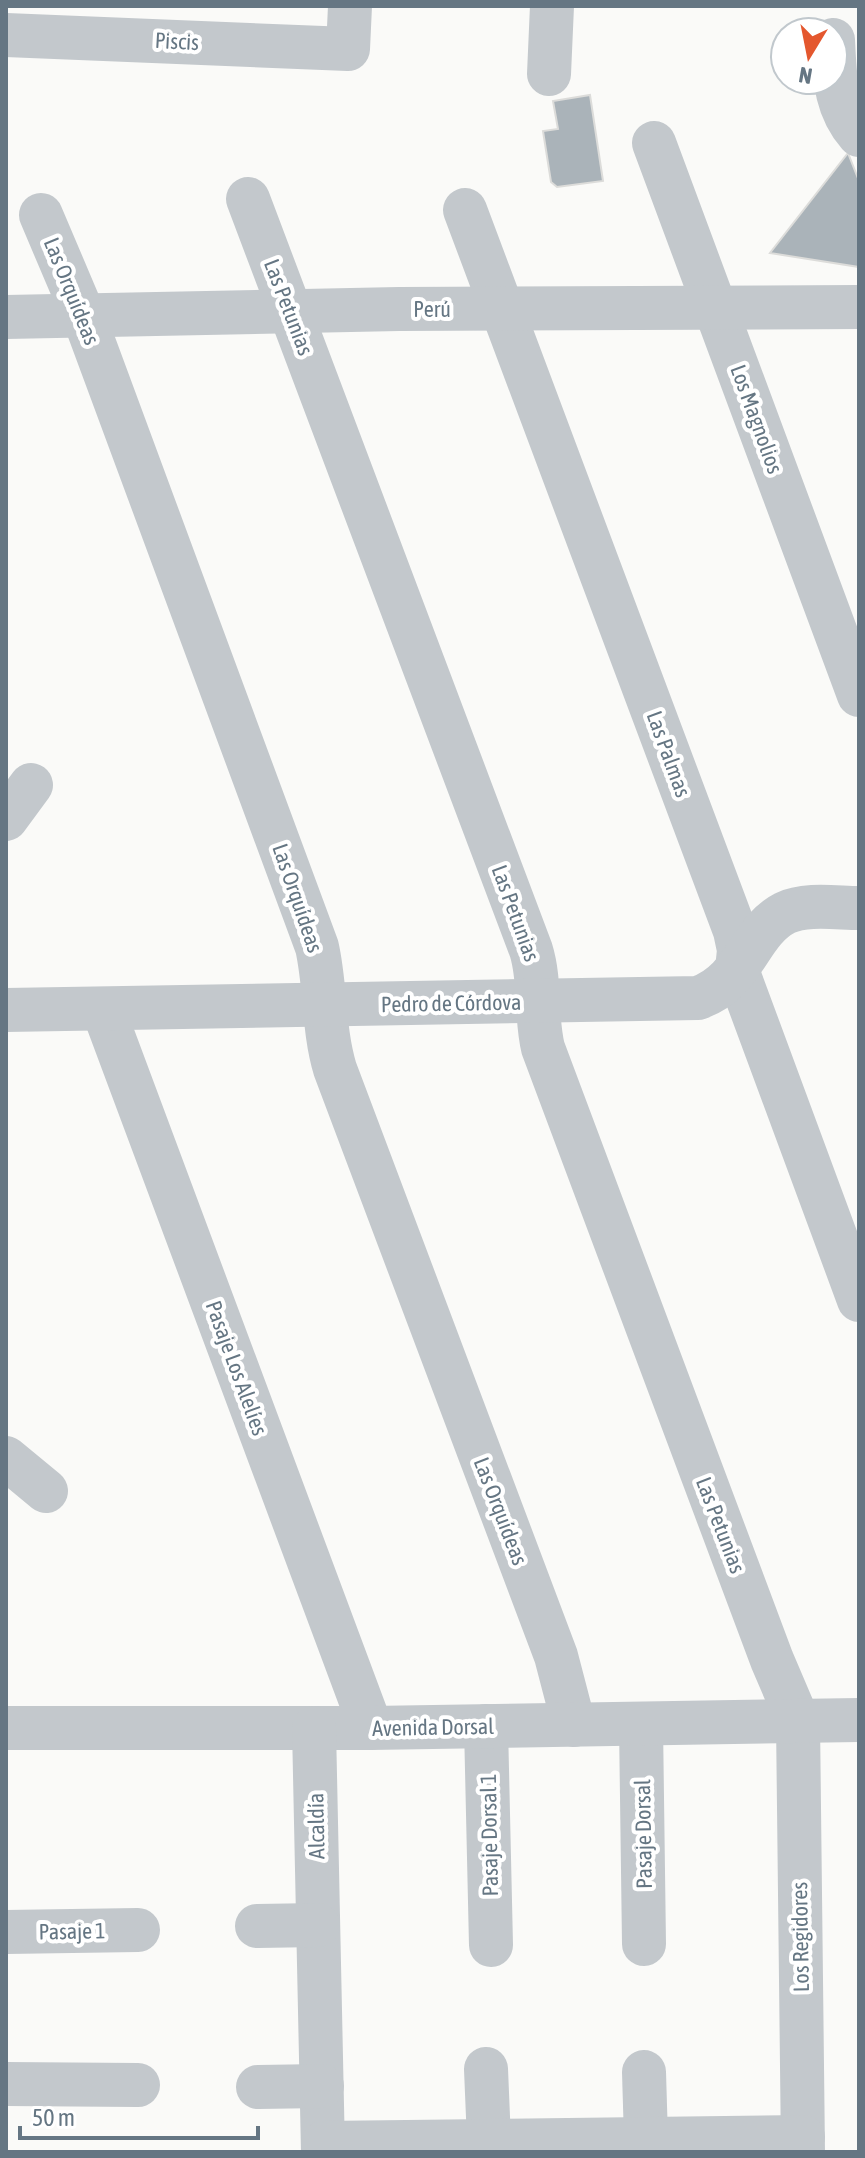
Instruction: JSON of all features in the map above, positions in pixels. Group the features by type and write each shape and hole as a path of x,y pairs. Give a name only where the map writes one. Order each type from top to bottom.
{"street":[{"name":"Piscis","path":"6,35 145,23 348,49 350,6"},
{"path":"549,74 552,6"},
{"path":"837,96 848,122 859,135"},
{"name":"Los Magnolios","path":"654,143 859,695"},
{"name":"Las Petunias","path":"248,199 531,950 538,981 539,1032 543,1048 772,1660 798,1721"},
{"name":"Las Palmas","path":"465,210 735,931 739,950 737,970 859,1300"},
{"name":"Las Orquídeas","path":"41,215 83,314 317,947 323,977 326,1029 335,1069 556,1656 574,1725"},
{"name":"Perú","path":"6,317 291,310 859,307"},
{"name":"Pedro de Córdova","path":"6,1010 698,998 720,988 764,932 786,913 810,908 859,908"},
{"name":"Pasaje Los Alelíes","path":"103,1009 371,1728"},
{"path":"6,1458 46,1491"},
{"name":"Avenida Dorsal","path":"6,1728 371,1728 859,1720"},
{"name":"Los Regidores","path":"798,1721 803,2144"},
{"name":"Pasaje Dorsal","path":"641,1724 644,1944"},
{"name":"Pasaje Dorsal 1","path":"486,1726 491,1945"},
{"name":"Alcaldía","path":"314,1728 323,2148"},
{"path":"257,1926 318,1925"},
{"name":"Pasaje 1","path":"6,1932 138,1930"},
{"path":"486,2069 489,2141"},
{"path":"644,2072 646,2139"},
{"path":"6,2084 138,2085"},
{"path":"258,2087 322,2086"},
{"path":"323,2148 646,2139 803,2144"}],"building":[{"path":"590,95 603,181 557,187 551,182 543,131 558,129 553,101"},
{"path":"848,153 859,181 859,267 770,253"}]}
